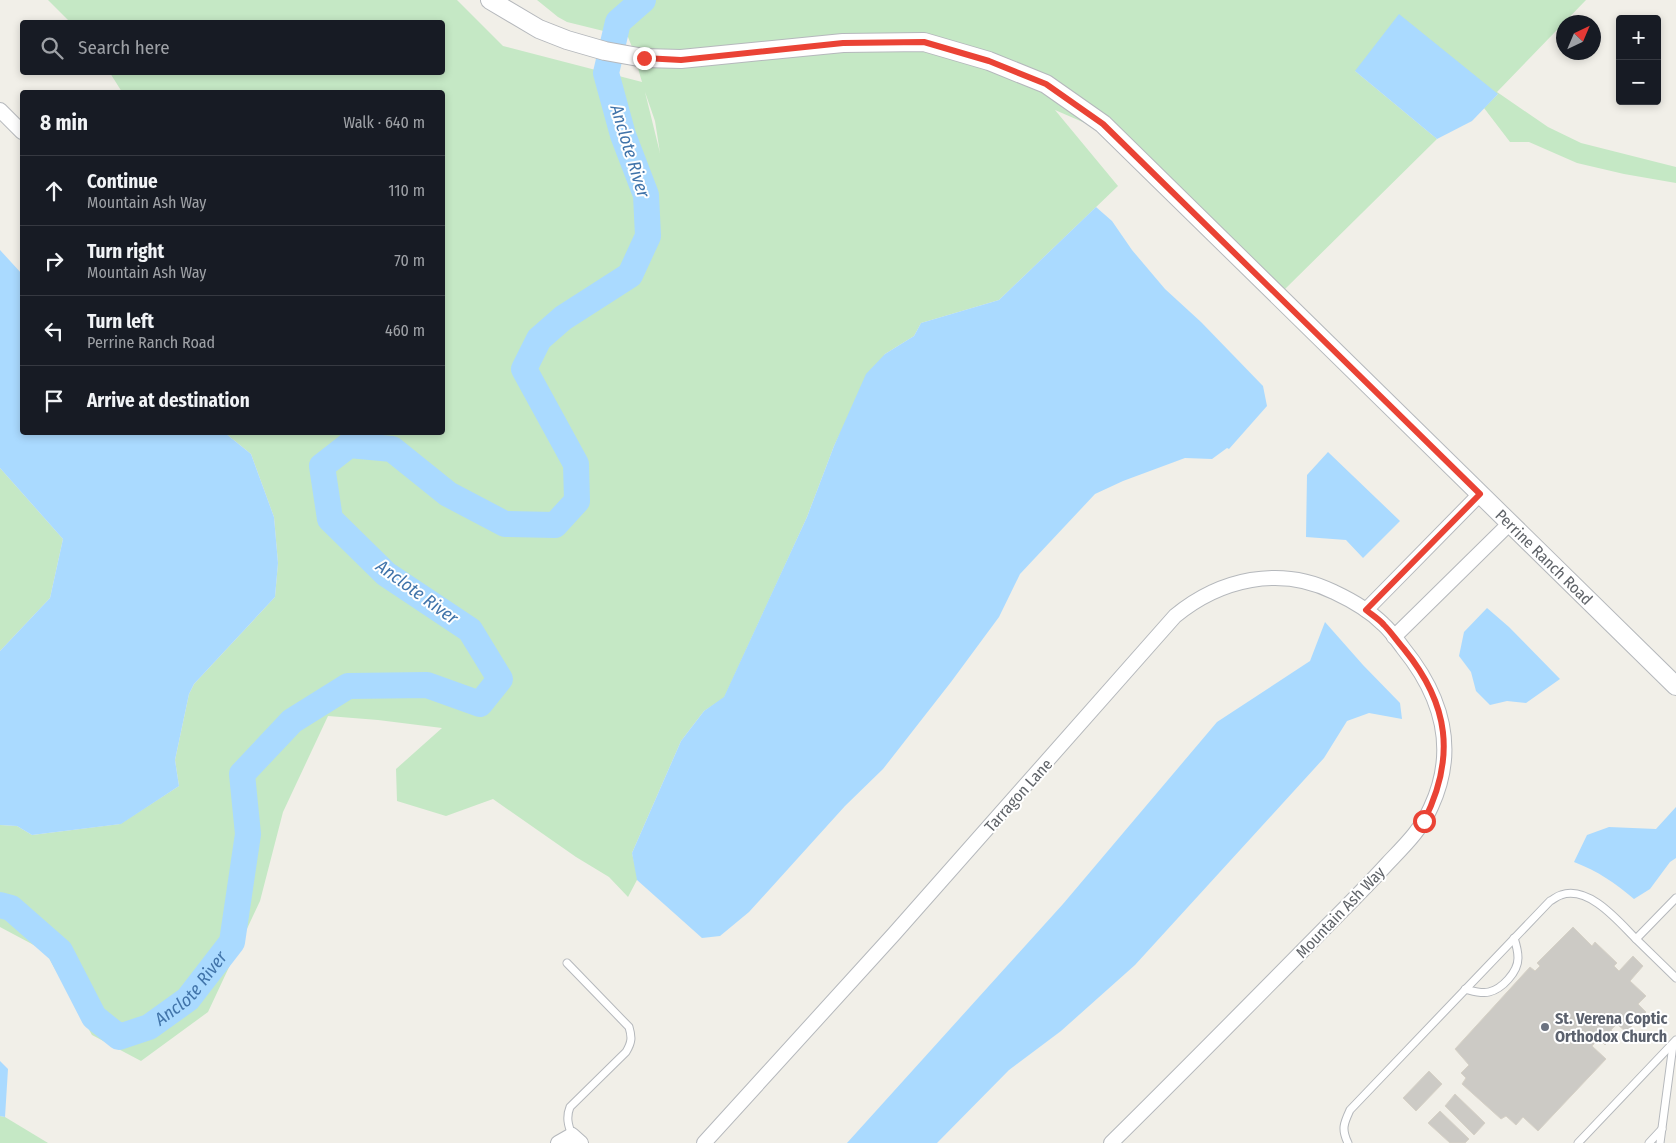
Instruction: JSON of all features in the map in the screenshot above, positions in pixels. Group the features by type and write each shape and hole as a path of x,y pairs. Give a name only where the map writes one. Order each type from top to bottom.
{"street":[{"name":"Perrine Ranch Road","path":"490,0 539,29 567,40 605,51 644,58 681,60 843,43 924,42 989,61 1046,84 1103,124 1676,686"},
{"path":"0,110 20,130"},
{"path":"1366,610 1480,494"},
{"path":"1394,637 1510,523"},
{"name":"Tarragon Lane","path":"704,1143 894,934 1175,616 1186,607 1199,598 1228,584 1276,577 1297,579 1326,588 1366,610 1384,624"},
{"name":"Mountain Ash Way","path":"1111,1143 1366,887 1411,839 1424,821 1437,792 1444,761 1443,730 1440,714 1429,685 1421,671 1384,624"},
{"path":"558,1143 576,1139"}],"lane":[{"path":"1348,1143 1344,1135 1344,1123 1350,1110 1550,901 1562,894 1576,893 1591,898 1604,908 1676,978"},
{"path":"1636,939 1676,898"},
{"path":"1465,989 1478,993 1488,992 1497,989 1504,983 1516,967 1518,958 1514,938"},
{"path":"567,963 629,1027 632,1036 631,1044 626,1052 570,1107 568,1122 576,1139"},
{"path":"1660,1143 1674,1042"},
{"path":"1578,1143 1674,1042"},
{"path":"1649,1143 1662,1129"}],"green space":[{"path":"48,0 457,0 503,46 642,82 637,65 842,51 922,50 986,69 1042,91 1092,126 1055,110 1118,186 999,300 921,323 914,336 885,354 851,411 834,446 807,517 724,698 704,711 681,741 632,853 638,878 628,897 609,877 576,857 493,799 446,816 397,801 396,769 442,728 328,716 283,812 260,901 208,1012 141,1061 92,1035 45,951 0,927 0,825 17,826 32,835 120,824 179,786 175,760 189,694 194,684 275,597 278,563 274,517 251,454 227,435 445,435 445,90 121,90 111,75 445,75 445,20 68,20","holes":["645,92 655,121 660,153"]},
{"path":"537,0 1586,0 1571,15 1556,15 1556,31 1497,92 1548,127 1581,143 1676,167 1676,183 1577,163 1529,142 1510,142 1484,108 1498,94 1355,71 1437,139 1284,290 1108,118 992,53 927,34 843,35 682,51 632,47 628,37 567,22"},
{"path":"0,468 63,539 50,598 0,651"},
{"path":"0,1116 5,1117 48,1143 0,1143"}],"water":[{"path":"1399,14 1498,94 1472,121 1437,139 1355,71"},
{"path":"1096,207 1112,221 1132,250 1165,289 1201,322 1263,386 1267,406 1229,449 1227,448 1212,459 1185,458 1123,481 1095,494 1020,574 999,617 883,769 845,806 749,912 720,936 702,938 637,880 632,853 681,741 704,711 724,697 807,517 834,446 866,374 885,354 914,336 921,323 999,300"},
{"path":"0,250 20,272 20,435 227,435 251,454 274,517 278,563 275,597 194,684 189,694 175,760 179,786 121,824 32,835 17,826 0,825 0,651 50,598 63,539 0,468"},
{"path":"1328,452 1400,521 1363,558 1346,540 1306,537 1307,475"},
{"path":"1487,608 1509,627 1560,679 1526,703 1507,701 1490,705 1476,691 1471,672 1459,656 1464,632"},
{"path":"1325,622 1400,703 1402,719 1369,713 1347,721 1324,758 1135,965 1061,1031 1009,1070 937,1143 847,1143 1063,904 1217,722 1310,661"},
{"path":"1676,807 1676,858 1670,862 1650,889 1634,899 1606,878 1574,862 1587,835 1609,827 1656,829"},
{"path":"0,1061 8,1069 5,1117 0,1116"}],"building":[{"name":"St. Verena Coptic Orthodox Church","path":"1573,927 1592,946 1595,942 1617,963 1614,966 1619,971 1633,956 1643,966 1630,981 1646,996 1638,1004 1646,1012 1626,1032 1617,1024 1611,1030 1615,1034 1605,1045 1599,1039 1592,1046 1606,1059 1538,1131 1523,1117 1516,1125 1506,1116 1501,1119 1462,1084 1466,1078 1461,1073 1469,1065 1455,1049 1530,967 1535,971 1540,966 1537,963"},
{"path":"1429,1071 1442,1084 1416,1111 1403,1098"},
{"path":"1455,1094 1485,1123 1474,1135 1445,1106"},
{"path":"1440,1111 1469,1139 1465,1143 1450,1143 1428,1123"}],"waterway":[{"name":"Anclote River","path":"0,905 11,908 60,951 94,1017 119,1037 149,1027 188,999 232,942 248,834 242,774 292,721 348,686 427,685 480,704 500,679 470,630 386,574 330,519 322,466 349,445 392,449 448,494 505,524 555,525 577,501 576,464 524,369 539,339 563,318 630,275 648,236 646,195 623,135 606,73 618,22 643,0"}],"place":[{"name":"St. Verena Coptic Orthodox Church","path":"1545,1027"}],"route":[{"path":"644,58 681,60 843,43 924,42 989,61 1046,84 1103,124 1480,494 1366,610 1384,624 1421,671 1429,685 1440,714 1443,730 1444,761 1437,792 1424,821"}]}
